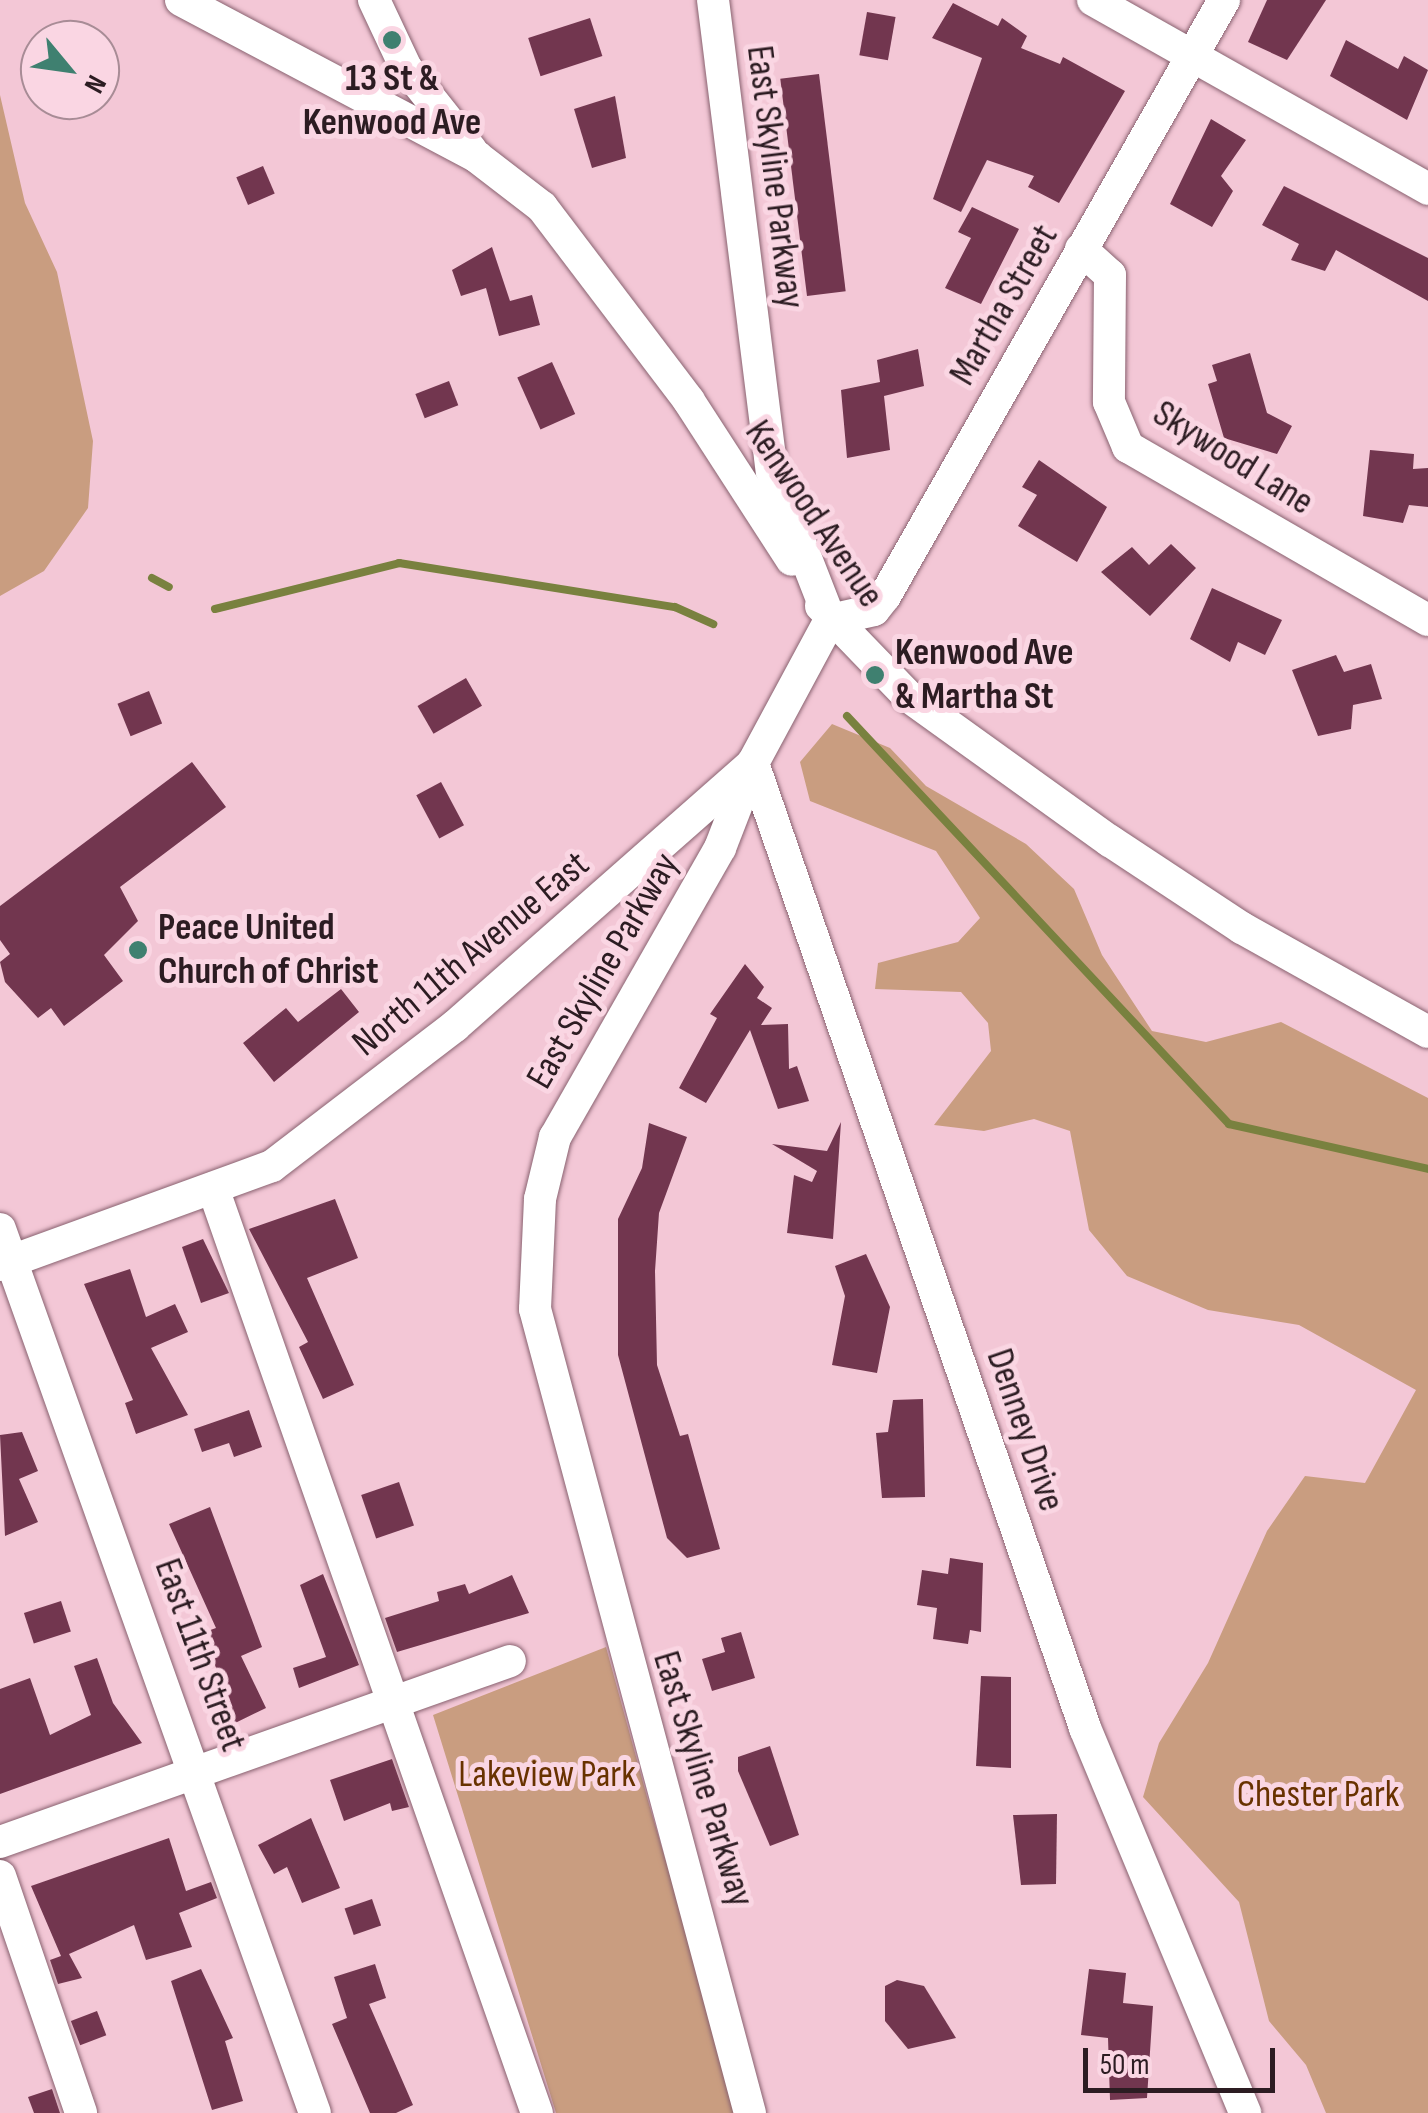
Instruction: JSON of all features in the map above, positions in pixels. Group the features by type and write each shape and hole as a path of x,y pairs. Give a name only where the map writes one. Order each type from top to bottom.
{"street":[{"name":"Kenwood Avenue","path":"180,0 478,158 553,222 689,400 830,620 908,696 1110,841 1428,1032"},
{"path":"374,0 406,68 478,158"},
{"name":"East Skyline Parkway","path":"713,0 772,471 830,620 753,763 720,848 556,1137 540,1199 535,1309 750,2113"},
{"path":"1092,0 1428,189"},
{"name":"Martha Street","path":"830,620 874,610 885,596 1224,0"},
{"name":"Skywood Lane","path":"1082,248 1110,275 1109,402 1128,447 1428,620"},
{"name":"North 11th Avenue East","path":"6,1263 272,1166 454,1026 753,763"},
{"name":"Denney Drive","path":"753,763 1085,1728 1245,2113"},
{"path":"214,1188 400,1700 537,2113"},
{"name":"East 11th Street","path":"0,1229 6,1263 200,1771 315,2113"},
{"path":"0,1842 510,1660"},
{"path":"0,1876 82,2113"}],"green space":[{"path":"0,95 25,203 57,272 93,441 88,508 44,571 0,596"},
{"name":"Chester Park","path":"832,724 890,748 926,786 1026,844 1074,889 1102,955 1152,1031 1206,1042 1281,1022 1428,1098 1428,2113 1326,2113 1306,2065 1269,2021 1239,1902 1143,1797 1159,1743 1208,1663 1267,1531 1305,1476 1365,1483 1416,1390 1299,1325 1208,1310 1127,1276 1089,1230 1070,1131 1034,1119 984,1131 934,1125 991,1051 988,1023 961,992 875,989 878,963 958,942 980,918 936,851 810,801 800,762"},
{"name":"Lakeview Park","path":"606,1647 740,2113 556,2113 433,1715"}],"building":[{"path":"1267,0 1326,0 1287,60 1248,42"},
{"path":"953,3 998,26 1002,18 1027,36 1021,48 1060,64 1063,57 1125,91 1059,203 1028,187 1034,176 987,160 961,212 933,199 982,58 932,38"},
{"path":"867,12 896,17 888,60 859,55"},
{"path":"590,18 602,56 541,76 528,38"},
{"path":"1346,40 1398,69 1404,56 1428,70 1407,120 1330,76"},
{"path":"819,74 846,291 807,296 780,79"},
{"path":"615,96 626,158 592,168 574,109"},
{"path":"1211,119 1246,140 1221,176 1233,191 1212,227 1170,204"},
{"path":"263,166 275,194 248,205 236,177"},
{"path":"1284,186 1428,258 1428,301 1336,250 1325,271 1291,260 1299,244 1262,225"},
{"path":"972,207 1019,229 981,304 945,288 971,238 958,232"},
{"path":"492,247 510,301 532,295 540,325 499,336 486,288 461,296 452,270"},
{"path":"918,349 924,386 884,396 890,450 847,458 841,390 880,382 877,360"},
{"path":"1250,353 1267,413 1292,426 1277,454 1224,438 1208,384 1217,381 1212,365"},
{"path":"552,362 575,414 540,430 517,377"},
{"path":"449,381 458,405 425,418 415,394"},
{"path":"1370,450 1414,454 1413,469 1428,468 1428,507 1409,505 1403,523 1363,516"},
{"path":"1039,460 1107,507 1077,562 1018,526 1037,495 1022,487"},
{"path":"1171,544 1196,568 1150,616 1101,572 1132,547 1149,565"},
{"path":"1212,588 1282,620 1265,655 1238,642 1230,662 1190,639"},
{"path":"1336,655 1344,672 1371,664 1382,699 1353,705 1351,729 1318,736 1292,670"},
{"path":"466,678 482,706 434,734 418,706"},
{"path":"149,691 162,723 131,736 117,704"},
{"path":"192,762 226,807 120,887 138,921 104,955 123,981 64,1026 51,1008 38,1018 5,982 0,962 10,954 0,940 0,906"},
{"path":"441,782 464,825 439,838 416,795"},
{"path":"745,964 764,987 757,998 772,1008 761,1025 788,1024 789,1069 797,1066 809,1101 778,1109 750,1030 706,1103 679,1088 717,1018 710,1014"},
{"path":"341,989 359,1012 274,1082 243,1043 286,1008 298,1022"},
{"path":"841,1122 833,1239 787,1233 794,1175 812,1182 817,1171 772,1144 827,1151"},
{"path":"649,1123 687,1137 659,1213 655,1271 657,1365 680,1436 688,1434 720,1549 687,1558 667,1538 618,1355 618,1219 642,1168"},
{"path":"335,1199 358,1258 307,1278 354,1385 323,1399 299,1347 308,1342 249,1229"},
{"path":"203,1239 229,1293 201,1303 182,1247"},
{"path":"866,1254 890,1307 877,1373 832,1365 845,1296 835,1266"},
{"path":"130,1269 146,1317 175,1304 188,1332 151,1348 188,1415 136,1434 125,1403 133,1400 84,1284"},
{"path":"923,1399 925,1497 882,1498 876,1433 888,1432 893,1400"},
{"path":"249,1410 262,1447 234,1457 229,1443 202,1452 194,1429"},
{"path":"22,1432 38,1471 19,1479 38,1522 5,1536 0,1435"},
{"path":"399,1482 414,1525 376,1539 361,1495"},
{"path":"210,1507 262,1647 241,1656 266,1708 227,1727 212,1696 225,1690 202,1633 216,1628 169,1524"},
{"path":"950,1558 983,1563 981,1632 970,1630 968,1644 933,1639 937,1608 917,1605 922,1570 948,1574"},
{"path":"323,1574 359,1665 299,1688 293,1668 326,1657 300,1585"},
{"path":"512,1575 529,1613 397,1652 385,1618 439,1601 437,1592 465,1584 469,1594"},
{"path":"61,1601 71,1631 34,1643 24,1613"},
{"path":"741,1632 755,1678 712,1691 702,1659 725,1652 721,1638"},
{"path":"97,1658 113,1703 142,1743 0,1794 0,1689 30,1678 50,1735 91,1715 74,1666"},
{"path":"981,1676 1011,1677 1011,1768 976,1766"},
{"path":"770,1746 799,1835 770,1846 738,1771 738,1757"},
{"path":"392,1759 409,1807 392,1811 390,1803 344,1821 330,1780"},
{"path":"1057,1814 1056,1884 1021,1885 1013,1815"},
{"path":"311,1818 340,1888 302,1903 287,1867 274,1874 258,1845"},
{"path":"169,1838 186,1891 211,1882 217,1898 179,1913 192,1947 146,1960 134,1925 69,1954 82,1978 58,1984 50,1960 61,1956 31,1886"},
{"path":"372,1899 381,1925 354,1935 345,1908"},
{"path":"375,1964 386,1998 369,2004 413,2105 396,2113 370,2113 332,2024 347,2018 334,1977"},
{"path":"201,1969 233,2038 225,2041 243,2101 212,2110 171,1981"},
{"path":"1089,1969 1126,1973 1123,2003 1153,2006 1147,2098 1110,2100 1108,2038 1081,2035"},
{"path":"897,1980 924,1986 956,2038 908,2049 885,2021 885,1986"},
{"path":"97,2011 106,2035 80,2045 71,2021"},
{"path":"52,2089 60,2113 34,2113 28,2097"}],"waterway":[{"path":"215,609 399,563 675,607 713,624"},
{"path":"152,578 169,587"},
{"path":"847,716 1229,1124 1428,1169"}],"place":[{"name":"13 St & Kenwood Ave","path":"392,40"},
{"name":"Kenwood Ave & Martha St","path":"875,675"},
{"name":"Peace United Church of Christ","path":"138,950"}]}
